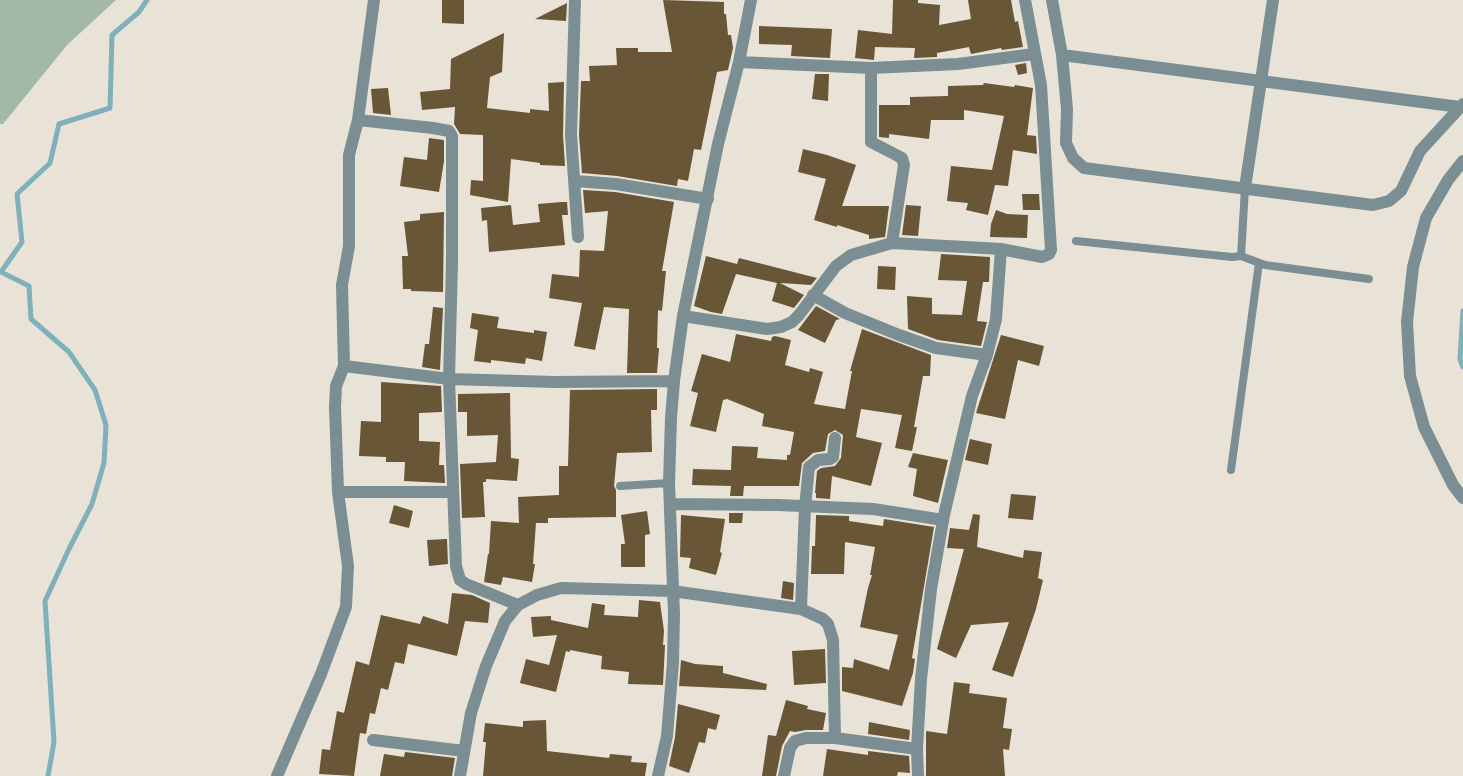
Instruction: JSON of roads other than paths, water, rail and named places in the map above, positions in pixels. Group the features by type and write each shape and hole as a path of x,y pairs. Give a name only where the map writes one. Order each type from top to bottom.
{"street":[{"path":"277,776 317,683 346,607 348,566 338,492 335,407 336,386 344,366 342,285 349,246 349,155 358,120 374,0"},
{"path":"575,0 571,135 578,237"},
{"path":"658,776 667,736 673,662 674,614 669,483 674,381 683,316 718,144 739,62 751,0"},
{"path":"683,316 767,329 781,327 792,322 836,266 851,255 892,243 1001,249 1046,256 1051,250 1041,85 1025,0"},
{"path":"1052,0 1062,55 1067,110 1066,143 1072,158 1084,168 1373,205 1389,201 1401,191 1420,151 1461,105"},
{"path":"1245,188 1273,0"},
{"path":"739,62 871,68 958,64 1034,54"},
{"path":"1062,55 1461,105"},
{"path":"871,68 871,142 902,158 904,165 892,243"},
{"path":"358,120 425,127 451,133 452,262 449,379 456,566 460,580 518,605"},
{"path":"1463,161 1448,180 1426,218 1413,267 1407,322 1410,376 1424,427 1463,498"},
{"path":"575,181 626,185 708,199"},
{"path":"918,776 916,749 924,641 943,520 972,396 987,356 996,319 1001,249"},
{"path":"813,295 845,313 936,348 987,356"},
{"path":"344,366 449,379 555,382 674,381"},
{"path":"801,609 809,467 818,460 833,457 835,438"},
{"path":"338,492 452,492"},
{"path":"670,504 873,509 943,520"},
{"path":"460,776 471,713 486,666 505,621 518,605 537,595 561,588 672,591 801,609 823,619 831,632 834,654 835,738"},
{"path":"784,776 790,748 795,741 806,738 835,738 916,749"},
{"path":"373,740 464,751"}],"lane":[{"path":"1241,256 1245,188"},
{"path":"1076,241 1232,257 1241,256 1259,263 1370,279"},
{"path":"1231,470 1259,263"},
{"path":"620,486 669,483"}],"waterway":[{"path":"48,776 54,742 45,601 92,504 104,463 106,425 95,390 69,352 31,319 29,286 1,272 22,242 17,194 50,163 59,124 110,108 112,35 139,12 147,0"},
{"path":"1463,311 1460,359 1463,367"}]}
